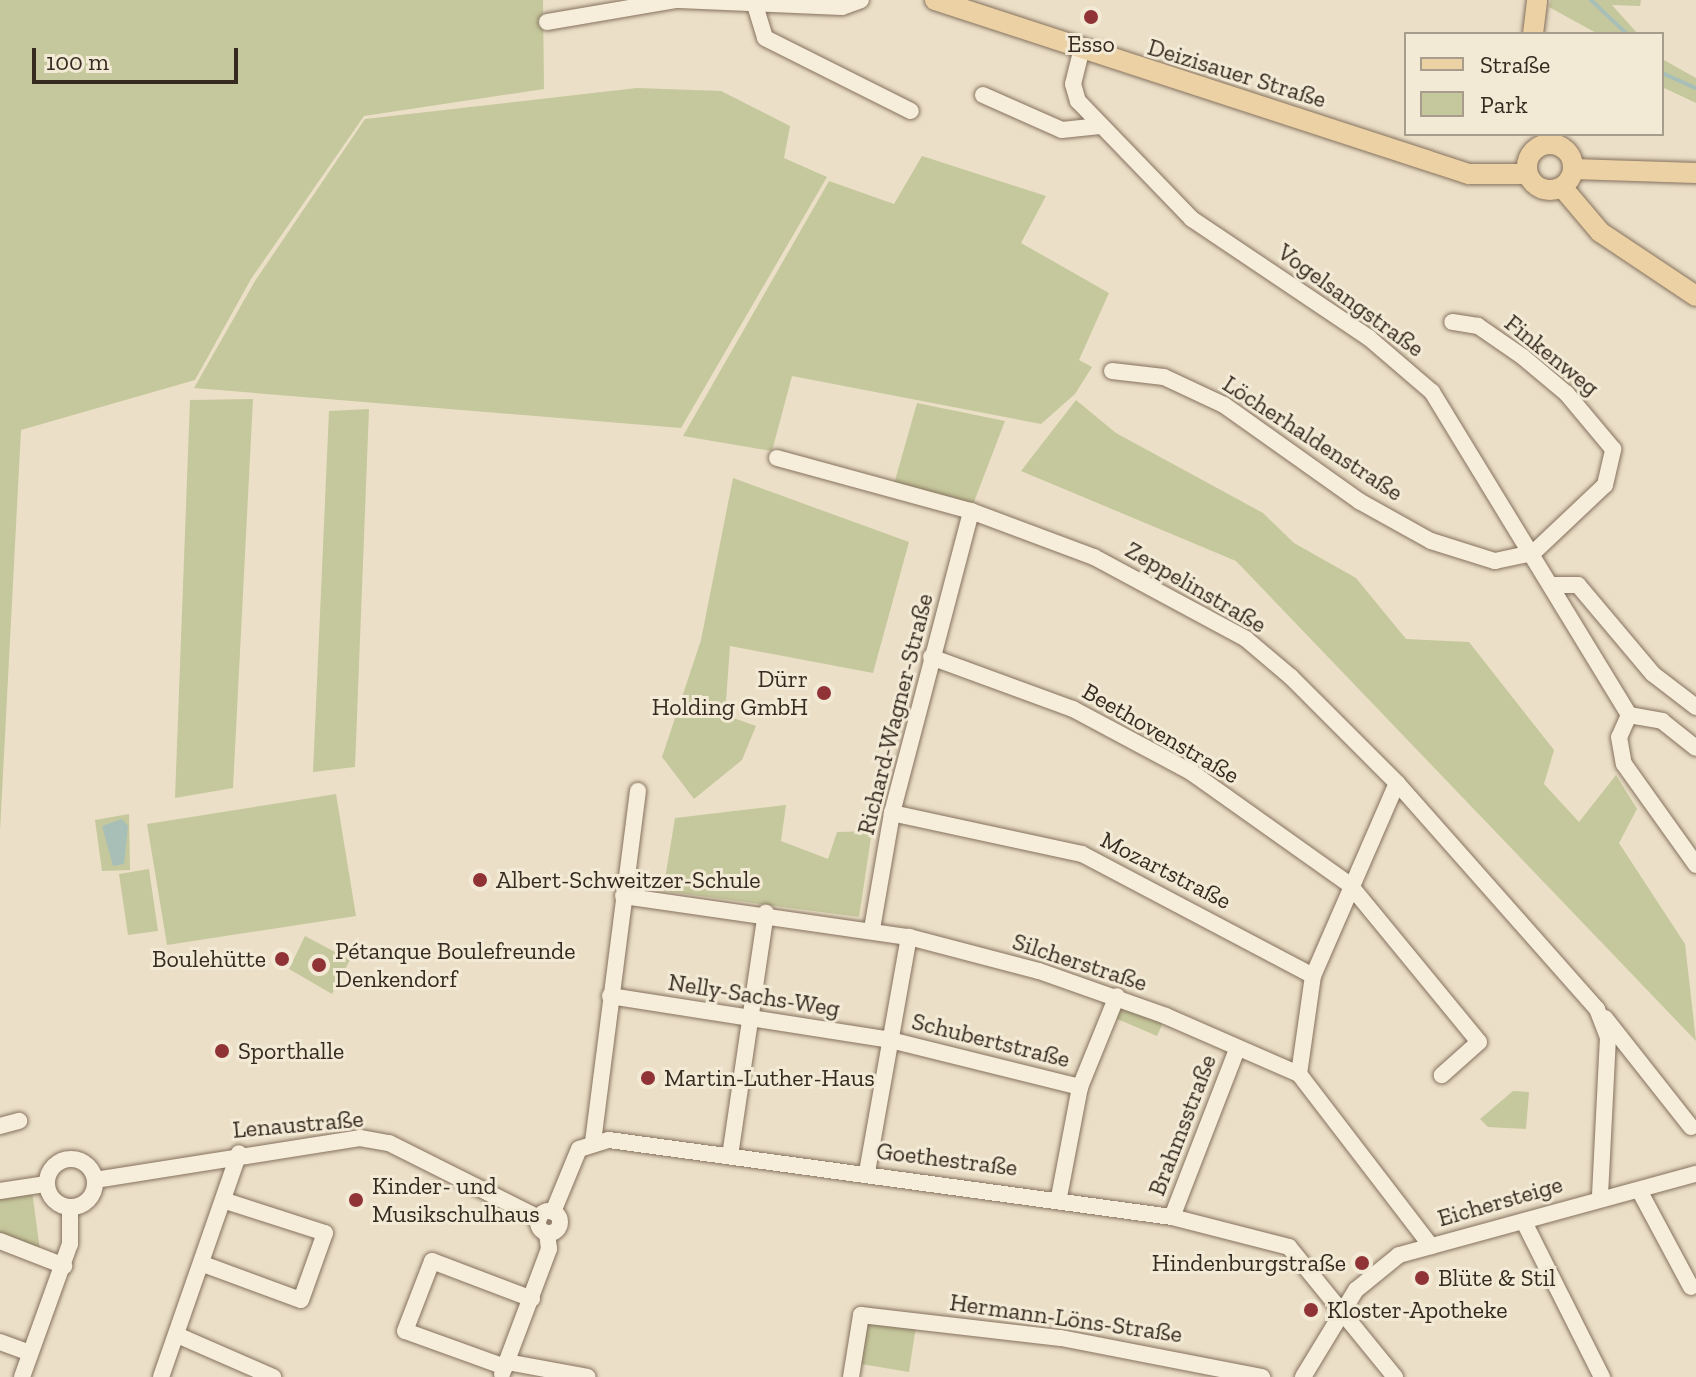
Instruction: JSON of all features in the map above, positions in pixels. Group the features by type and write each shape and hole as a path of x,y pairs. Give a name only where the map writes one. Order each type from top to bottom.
{"main road":[{"name":"Deizisauer Straße","path":"935,0 1081,52 1469,174 1527,174"},
{"path":"1533,32 1537,0"},
{"path":"1696,173 1567,178 1543,189 1527,174 1528,157 1540,139 1563,148 1567,178 1600,232 1696,296"}],"street":[{"path":"547,22 678,0 842,7 861,0"},
{"path":"755,5 765,38 911,111"},
{"name":"Vogelsangstraße","path":"1081,52 1073,84 1100,126 1192,219 1369,338 1432,392 1553,585 1629,715"},
{"path":"983,95 1062,130 1100,126"},
{"name":"Finkenweg","path":"1452,322 1478,326 1523,357 1567,394 1613,449 1605,485 1533,553"},
{"name":"Löcherhaldenstraße","path":"1112,371 1164,377 1224,405 1359,501 1431,541 1495,561 1533,553"},
{"name":"Zeppelinstraße","path":"777,458 971,511 1094,557 1246,639 1397,783 1597,1009 1691,1127"},
{"name":"Richard-Wagner-Straße","path":"872,929 892,813 971,511"},
{"path":"1553,585 1578,585 1653,674 1696,707"},
{"name":"Beethovenstraße","path":"931,657 1073,709 1191,772 1350,885 1479,1042 1442,1075"},
{"path":"1696,748 1662,721 1629,715 1619,737 1624,764 1696,865"},
{"path":"1397,783 1313,976 1299,1074 1431,1246"},
{"path":"504,1369 532,1299 546,1221 579,1149 593,1142 638,791"},
{"name":"Mozartstraße","path":"892,813 1082,854 1313,976"},
{"name":"Silcherstraße","path":"623,896 766,913 909,937 1117,996 1299,1074"},
{"path":"730,1156 766,913"},
{"path":"867,1172 909,937"},
{"name":"Nelly-Sachs-Weg","path":"610,996 751,1023 890,1040"},
{"path":"1059,1197 1080,1087 1117,996"},
{"name":"Zeppelinstraße","path":"1597,1009 1608,1037 1600,1197"},
{"name":"Schubertstraße","path":"890,1040 1080,1087"},
{"name":"Brahmsstraße","path":"1172,1217 1237,1049"},
{"path":"0,1126 19,1121"},
{"name":"Lenaustraße","path":"95,1180 239,1153 360,1138 389,1143 546,1221"},
{"name":"Goethestraße","path":"593,1142 867,1172 1059,1197 1172,1217 1289,1247 1342,1314"},
{"path":"161,1377 226,1201 239,1153"},
{"path":"67,1159 83,1162 95,1180 87,1201 70,1207 51,1198 46,1184 52,1167 67,1159"},
{"name":"Eichersteige","path":"1303,1377 1372,1273 1431,1246 1524,1222 1600,1197 1696,1174"},
{"path":"0,1191 46,1184"},
{"path":"1639,1190 1691,1287"},
{"path":"203,1264 301,1300 325,1233 226,1201"},
{"path":"22,1377 64,1266 70,1207"},
{"path":"1524,1222 1602,1377"},
{"path":"0,1241 64,1266"},
{"path":"532,1299 432,1261 405,1331 504,1369 588,1377"},
{"path":"1342,1314 1395,1377"},
{"name":"Hermann-Löns-Straße","path":"851,1377 861,1315 1061,1338 1262,1377"},
{"path":"177,1335 273,1377"},
{"path":"0,1342 30,1353"}],"green space":[{"path":"0,0 543,0 544,89 364,116 251,279 195,380 21,430 0,831"},
{"path":"1551,0 1641,0 1640,6 1612,5 1636,32 1594,32 1549,7"},
{"path":"1664,60 1696,78 1696,103 1664,88"},
{"path":"637,88 721,91 790,126 784,158 827,177 681,428 194,388 255,281 365,119"},
{"path":"922,156 1046,196 1021,243 1109,293 1079,360 1092,367 1075,394 1041,424 792,376 772,451 683,436 829,181 894,204"},
{"path":"253,399 233,788 175,798 190,400"},
{"path":"1076,400 1116,433 1263,513 1294,543 1356,578 1406,639 1469,642 1554,750 1544,784 1579,822 1616,775 1637,809 1619,843 1685,944 1696,1041 1236,561 1021,471"},
{"path":"917,403 1005,421 972,507 894,484"},
{"path":"369,409 355,767 313,772 329,411"},
{"path":"733,478 909,542 873,673 730,646 725,715 756,726 742,760 694,799 662,757 701,640"},
{"path":"336,794 356,916 167,945 147,824"},
{"path":"786,805 781,841 828,859 837,832 872,831 859,917 663,891 675,818"},
{"path":"129,814 130,870 102,871 95,820"},
{"path":"149,869 158,931 128,935 119,874"},
{"name":"Pétanque Boulefreunde Denkendorf","path":"305,936 350,960 332,994 289,969"},
{"path":"1117,996 1166,1016 1157,1036 1108,1015"},
{"path":"1513,1091 1529,1092 1526,1129 1488,1127 1480,1119"},
{"path":"32,1191 40,1250 0,1236 0,1198"},
{"path":"867,1322 916,1326 909,1372 861,1364"}],"water":[{"path":"122,819 128,826 124,864 113,866 102,826"}],"waterway":[{"path":"1591,0 1625,32"},
{"path":"1664,74 1696,88"}],"place":[{"name":"Esso","path":"1091,17"},
{"name":"Dürr Holding GmbH","path":"824,693"},
{"name":"Albert-Schweitzer-Schule","path":"480,880"},
{"name":"Boulehütte","path":"282,959"},
{"name":"Pétanque Boulefreunde Denkendorf","path":"319,965"},
{"name":"Sporthalle","path":"222,1051"},
{"name":"Martin-Luther-Haus","path":"648,1078"},
{"name":"Kinder- und Musikschulhaus","path":"356,1200"},
{"name":"Hindenburgstraße","path":"1362,1263"},
{"name":"Blüte & Stil","path":"1422,1278"},
{"name":"Kloster-Apotheke","path":"1311,1310"}]}
